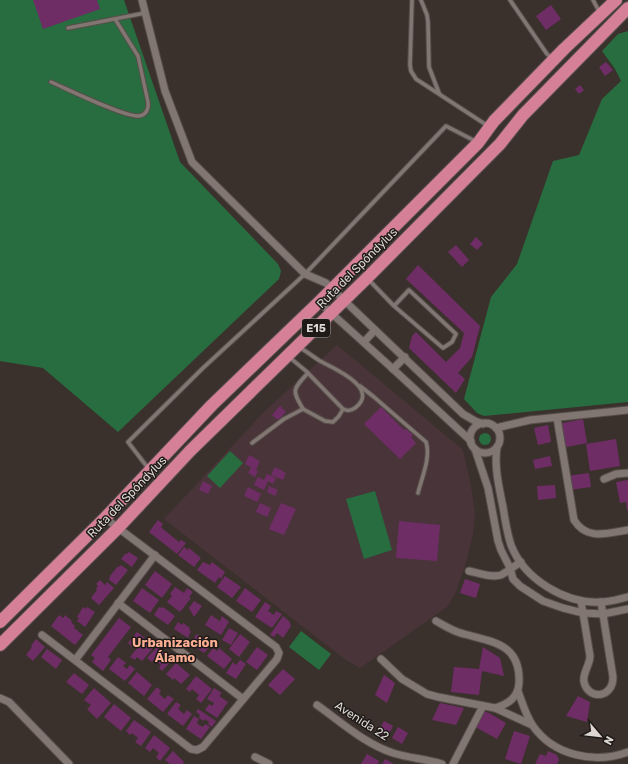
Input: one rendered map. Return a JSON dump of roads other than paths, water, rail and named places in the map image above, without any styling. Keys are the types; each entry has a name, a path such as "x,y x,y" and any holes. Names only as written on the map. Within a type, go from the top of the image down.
{"highway":[{"name":"Ruta del Spóndylus","path":"0,622 105,518 212,405 319,302 478,143 494,121 616,0"},
{"name":"Ruta del Spóndylus","path":"0,646 118,528 190,451 331,314 500,144 523,115 628,8"},
{"path":"607,30 628,21"}],"street":[{"path":"142,0 165,91 192,162 305,274 326,283 464,414 474,421 488,424 496,428 500,437 497,447 496,471 510,542 521,562 528,571 542,584 560,594 581,601 601,602 628,598"},
{"path":"319,302 471,441 488,488 493,519 501,550 510,568 513,579 534,596 543,601 583,613 603,614 628,610"},
{"path":"364,342 375,330"},
{"path":"393,369 405,357"},
{"path":"496,428 530,420 628,410"},
{"path":"557,418 574,520 578,526 594,534 628,530"},
{"path":"471,441 470,436 475,428 483,424"},
{"path":"475,449 479,452 489,453 497,447"},
{"path":"604,479 616,474 628,473"},
{"path":"493,519 505,516"},
{"path":"42,635 76,659 194,750 203,747 277,659 278,650 276,647 105,518"},
{"path":"76,659 155,555"},
{"path":"469,570 494,576 503,574 521,562"},
{"path":"581,601 590,656 590,663 584,676 584,681 585,687 593,694 605,693 610,690 613,684 601,602"},
{"path":"118,603 243,699"},
{"path":"436,621 462,634 486,639 506,648 513,656 518,666 518,691 532,725 553,745 577,756 592,758 605,758 628,752"},
{"path":"381,659 402,679 427,694 495,708 532,725"},
{"path":"495,708 505,705 513,699 518,691"},
{"path":"0,698 9,702 69,764"},
{"name":"Avenida 22","path":"317,705 356,733 379,747 406,756 442,764"},
{"path":"453,764 482,706"},
{"path":"255,757 269,764"}],"lane":[{"path":"412,0 411,71 416,78 490,127"},
{"path":"421,0 428,22 429,67 438,93"},
{"path":"510,0 547,54 554,60"},
{"path":"593,0 601,15"},
{"path":"68,28 146,12"},
{"path":"51,82 124,114 138,116 145,113 148,102 138,56 115,19"},
{"path":"150,470 128,442 203,368 305,274 446,126 478,143"},
{"path":"367,278 394,306 443,348 452,342 456,334 409,290 394,306"},
{"path":"298,346 317,359 349,376 426,442 428,455 418,493"},
{"path":"288,356 308,373 343,409 347,411 352,410 357,406 362,399 359,386"},
{"path":"308,373 298,384 295,390 295,395 303,409 325,421 333,422 340,416 343,409"},
{"path":"252,443 284,419 303,409"}],"district":[{"name":"Urbanización Álamo","path":"175,650"}]}
